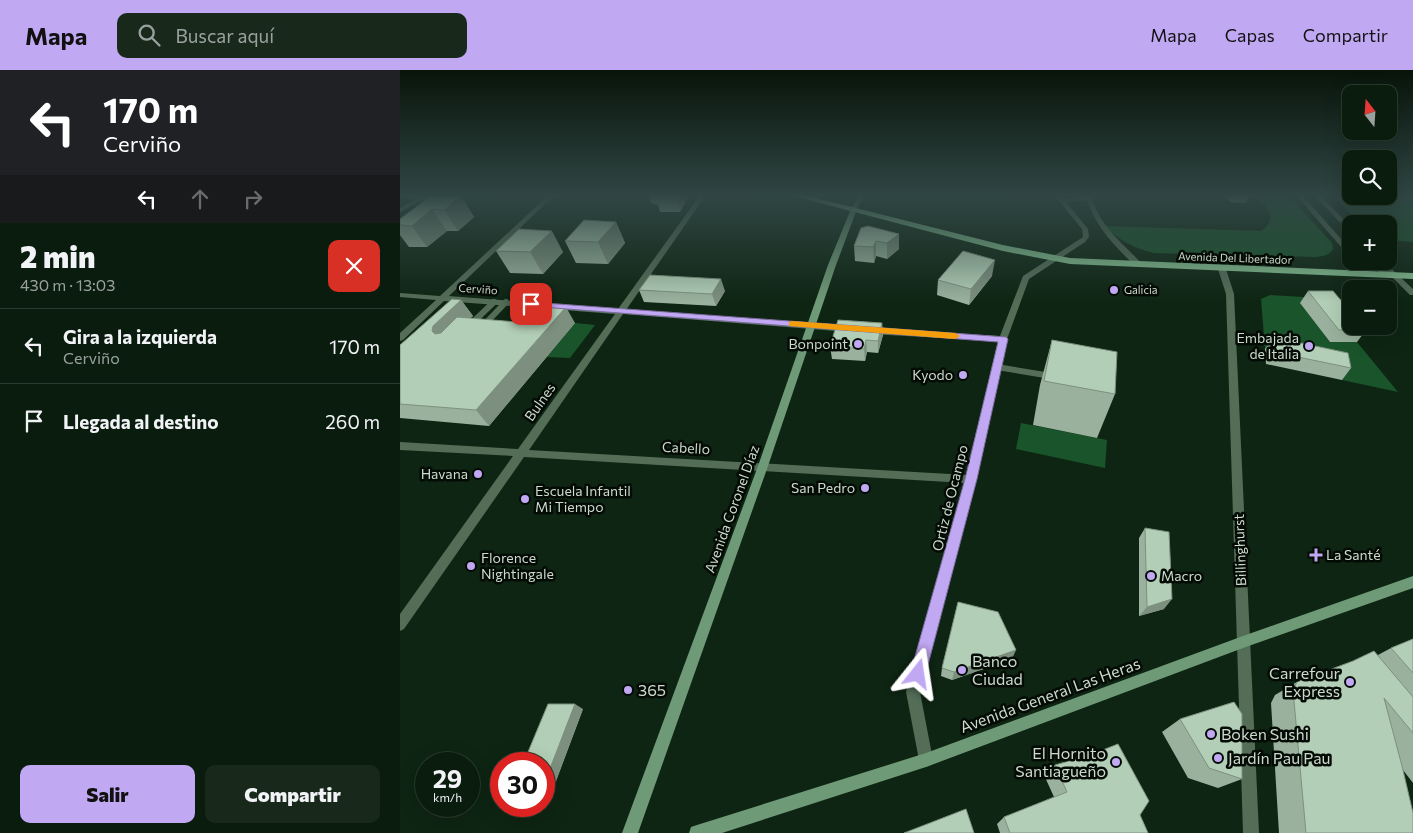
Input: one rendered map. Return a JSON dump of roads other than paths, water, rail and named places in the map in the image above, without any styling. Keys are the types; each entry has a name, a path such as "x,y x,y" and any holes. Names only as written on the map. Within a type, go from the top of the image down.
{"main road":[{"name":"Avenida Coronel Díaz","path":"630,833 763,466 846,231"},
{"name":"Avenida Del Libertador","path":"937,231 1054,259 1139,266 1413,276"},
{"name":"Avenida General Las Heras","path":"697,833 926,760 1243,642 1413,582"}],"street":[{"path":"400,338 514,231"},
{"name":"Bulnes","path":"400,625 678,231"},
{"name":"Ortiz de Ocampo","path":"926,760 913,692 971,479 1003,339 1026,278 1083,241 1086,237 1084,231"},
{"path":"1104,231 1139,266"},
{"path":"1330,231 1342,245"},
{"name":"Billinghurst","path":"1222,269 1230,294 1251,833"},
{"path":"1383,270 1392,275"},
{"path":"1387,270 1413,293"},
{"name":"Cerviño","path":"400,295 506,302 556,309 620,311 1003,339"},
{"name":"Cabello","path":"400,446 971,479"}],"lane":[{"path":"469,326 494,302"},
{"path":"492,331 481,328 506,302"},
{"path":"998,367 1061,378"}],"place":[{"name":"Galicia","path":"1114,290"},
{"name":"Bonpoint","path":"858,344"},
{"name":"Embajada de Italia","path":"1309,346"},
{"name":"Kyodo","path":"963,375"},
{"name":"Havana","path":"478,474"},
{"name":"San Pedro","path":"865,488"},
{"name":"Escuela Infantil Mi Tiempo","path":"525,499"},
{"name":"La Santé","path":"1316,555"},
{"name":"Florence Nightingale","path":"471,566"},
{"name":"Macro","path":"1151,576"},
{"name":"Banco Ciudad","path":"962,670"},
{"name":"Carrefour Express","path":"1350,682"},
{"name":"365","path":"628,690"},
{"name":"Boken Sushi","path":"1211,734"},
{"name":"Jardín Pau Pau","path":"1218,758"},
{"name":"El Hornito Santiagueño","path":"1116,762"}]}
